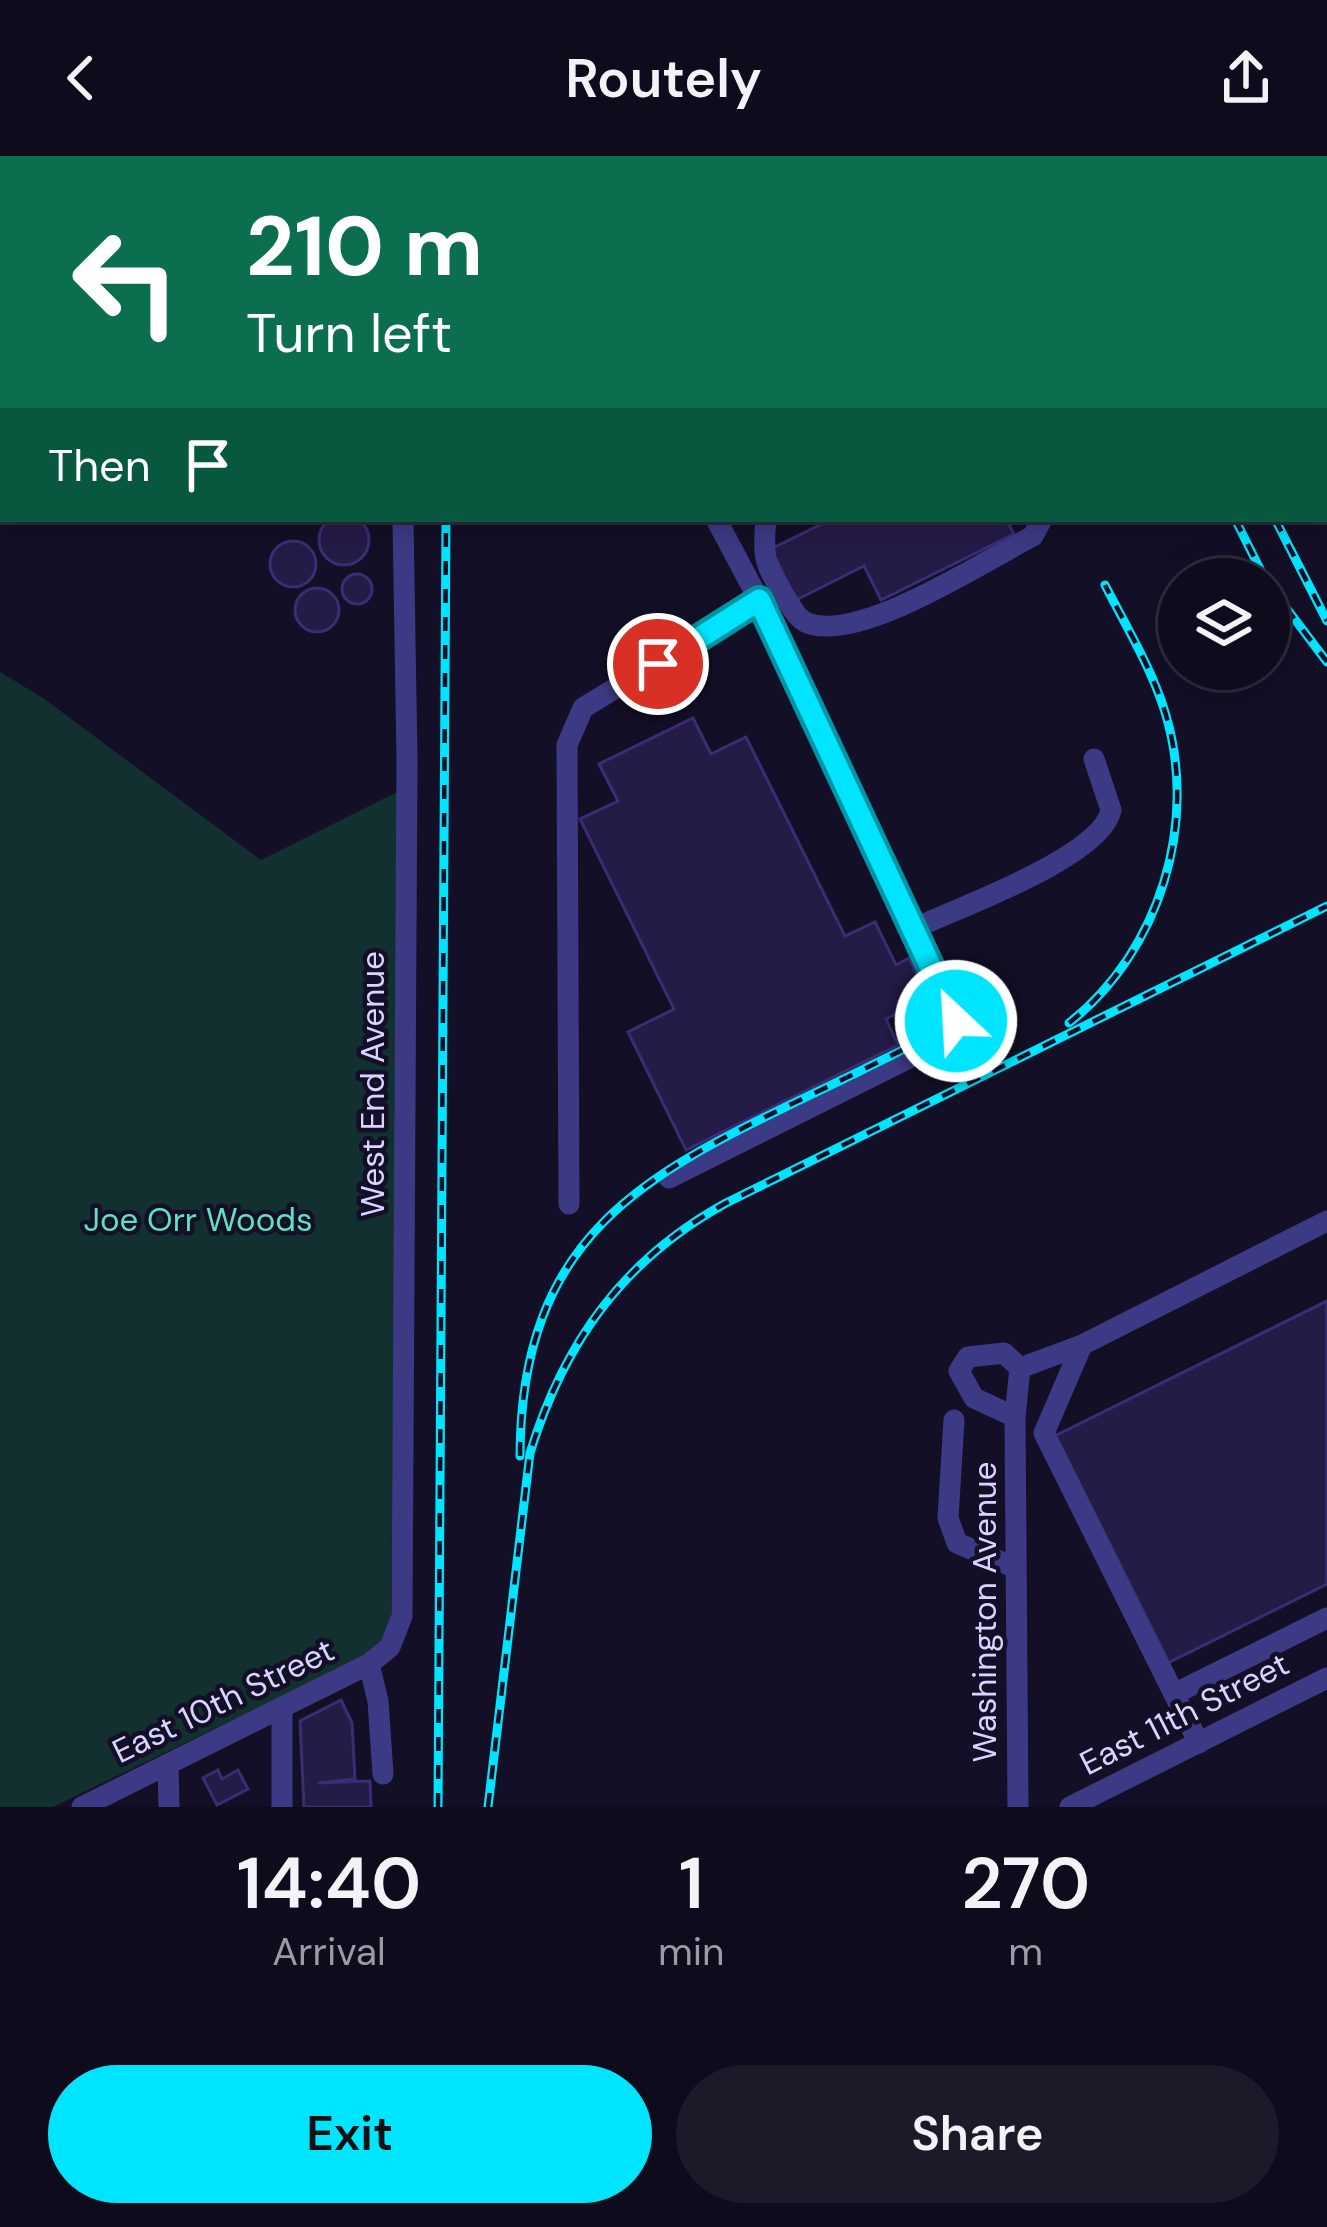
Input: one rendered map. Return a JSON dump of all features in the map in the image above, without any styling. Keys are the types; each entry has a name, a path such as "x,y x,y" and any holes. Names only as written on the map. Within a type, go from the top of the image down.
{"street":[{"name":"West End Avenue","path":"390,1647 402,1616 407,783 403,522"},
{"path":"669,1178 961,1032 759,600 718,522"},
{"path":"766,522 763,560 799,619 813,625 844,625 886,611 1033,536 1040,522"},
{"path":"569,1204 567,745 583,708 759,600"},
{"path":"913,928 1040,870 1101,832 1112,809 1094,759"},
{"path":"1020,1368 1082,1345 1327,1220"},
{"path":"1082,1345 1044,1432 1199,1742"},
{"name":"Washington Avenue","path":"1016,1417 974,1399 959,1371 968,1357 1004,1353 1020,1368 1016,1417 1018,1807"},
{"path":"954,1420 948,1518 957,1543 1016,1568"},
{"path":"1174,1694 1327,1618"},
{"name":"East 10th Street","path":"82,1807 369,1664 390,1647"},
{"path":"369,1664 378,1701 383,1774"},
{"name":"East 11th Street","path":"1070,1807 1327,1678"},
{"path":"282,1707 282,1807"},
{"path":"168,1764 169,1807"}],"green space":[{"name":"Joe Orr Woods","path":"0,672 43,698 261,860 399,791 391,1620 383,1640 359,1659 53,1807 0,1807"}],"building":[{"path":"326,522 362,522 367,549 353,563 335,563 321,549 319,540"},
{"path":"826,522 1008,522 1014,534 881,600 864,566 796,600 771,549"},
{"path":"293,541 309,548 316,564 309,580 293,587 277,580 270,564 277,548"},
{"path":"357,574 372,589 357,604 342,589"},
{"path":"317,588 333,594 339,610 333,626 317,632 301,626 295,610 301,594"},
{"path":"693,718 711,754 746,737 845,936 875,922 896,965 909,958 928,998 886,1019 898,1045 686,1150 628,1032 674,1009 580,819 618,801 599,764"},
{"path":"1327,1301 1327,1584 1168,1663 1055,1436"},
{"path":"341,1700 352,1723 355,1779 318,1783 370,1781 371,1807 304,1807 300,1721"},
{"path":"218,1770 222,1779 238,1770 248,1789 217,1805 203,1778"}],"railway":[{"path":"438,1807 446,522"},
{"path":"1236,522 1254,558"},
{"path":"1277,522 1327,621"},
{"path":"1069,1023 1101,994 1127,960 1164,882 1174,840 1174,754 1165,712 1105,585"},
{"path":"1290,613 1327,662"},
{"path":"488,1807 530,1453 580,1340 628,1277 690,1225 726,1203 1327,906"},
{"path":"520,1456 527,1373 547,1305 579,1250 621,1206 672,1168 929,1036 990,995"}],"route":[{"path":"658,664 759,600 956,1021"}]}
